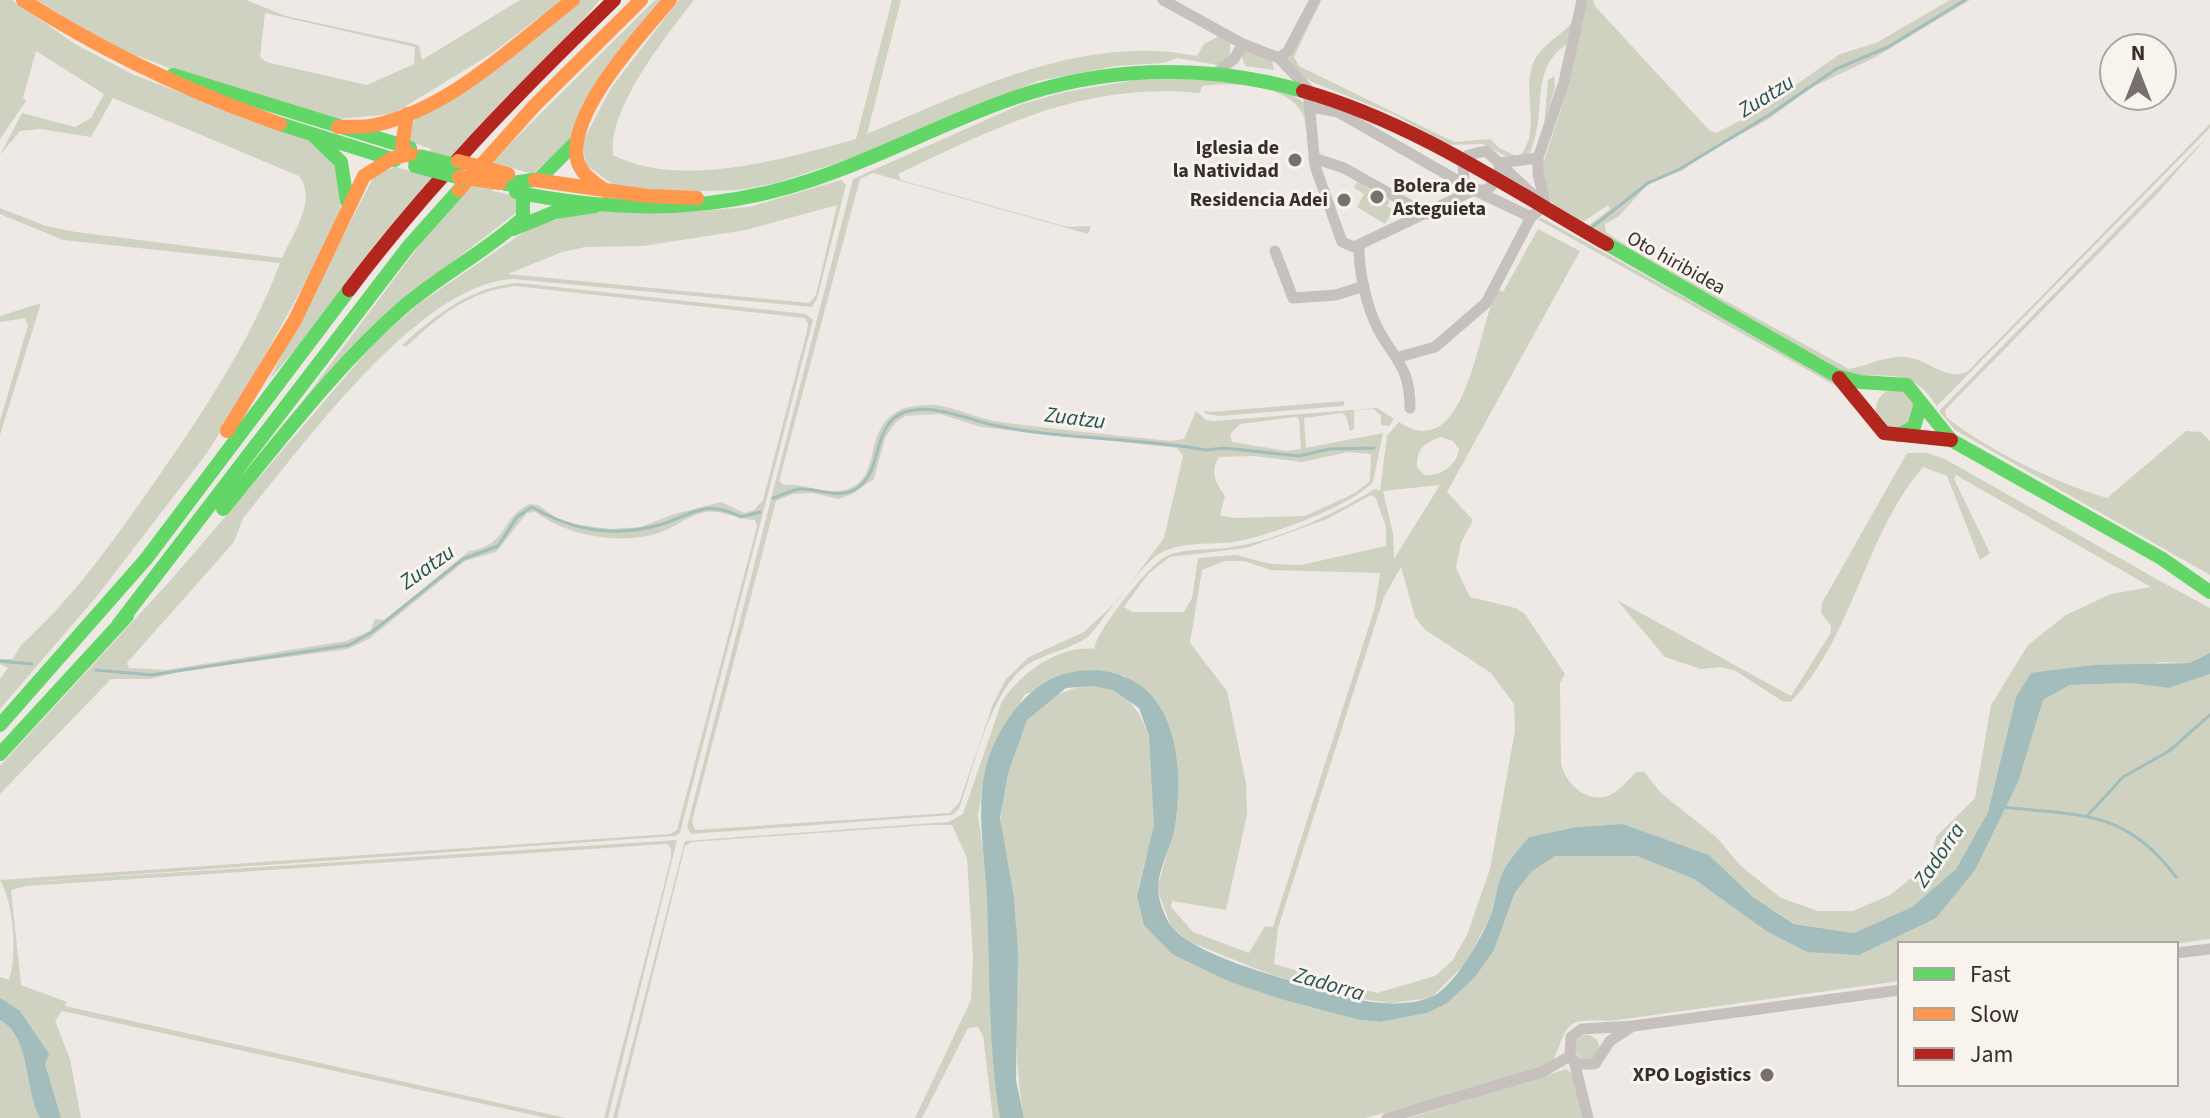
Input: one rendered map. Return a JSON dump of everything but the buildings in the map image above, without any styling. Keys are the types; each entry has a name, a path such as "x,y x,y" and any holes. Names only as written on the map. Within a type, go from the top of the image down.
{"main road":[{"path":"23,0 105,51 217,104 313,135 411,157 451,164 468,163 479,172 508,184 537,180 606,191 719,198 792,187"},
{"path":"338,127 374,125 407,114 491,62 573,0"},
{"path":"0,725 146,559 393,232 522,89 614,0"},
{"path":"118,625 408,247 535,105 641,0"},
{"path":"537,180 556,168 577,141 605,86 670,0"},
{"path":"105,51 338,127 451,171 457,177 469,176 508,184 595,206"},
{"name":"Oto hiribidea","path":"792,187 854,166 981,110 1049,87 1125,73 1216,73 1308,89 1397,125 1463,162 1539,211 1837,376 1907,385 1916,392 1921,403 1951,440 2161,558 2210,592"},
{"path":"407,114 400,134 411,157"},
{"path":"313,135 338,154 347,173 346,209"},
{"path":"577,141 577,158 583,171 606,191"},
{"path":"146,559 295,320 364,176 411,157"},
{"path":"0,754 180,560 365,343 432,284 523,218 508,184"},
{"path":"510,230 555,212 595,206 716,205 792,187"},
{"name":"Oto hiribidea","path":"1837,376 1878,429 1899,435 1951,440"},
{"path":"1868,413 1873,393 1884,384"},
{"path":"1899,435 1914,427 1921,403"}],"street":[{"path":"1163,0 1280,61 1308,89 1314,158 1342,242 1359,247 1474,190 1487,190 1497,183 1499,163"},
{"path":"1276,81 1280,61 1315,0"},
{"path":"1399,357 1435,347 1486,303 1539,211 1538,158 1564,82 1582,0"},
{"path":"1216,73 1234,59 1243,44"},
{"path":"1234,59 1246,76"},
{"name":"Oto hiribidea","path":"1311,107 1338,112 1474,190 1539,211"},
{"path":"1464,182 1463,162 1477,151 1494,155 1539,211"},
{"path":"1314,158 1344,168 1426,214"},
{"path":"1499,163 1538,158"},
{"path":"1359,247 1359,270 1364,286 1377,326 1399,357 1410,392 1410,408"},
{"path":"1275,251 1293,298 1336,295 1364,286"},
{"path":"2178,953 2210,949"},
{"path":"1588,1118 1585,1094 1569,1043 1576,1032 1898,990"},
{"path":"1585,1094 1595,1064 1610,1041 1633,1026"},
{"path":"1595,1031 1603,1039 1605,1050"},
{"path":"1572,1058 1584,1066 1595,1064"},
{"path":"1387,1118 1542,1072 1572,1058"}],"green space":[{"path":"0,0 12,0 75,44 134,75 319,144 342,174 340,209 324,248 242,397 207,453 97,596 0,709 0,679 8,668 0,664 0,659 13,659 21,645 77,586 140,503 225,375 255,320 280,263 63,240 0,214 0,208 46,226 76,232 282,258 301,217 306,195 299,176 113,98 91,137 40,129 20,131 0,155 22,113 75,127 91,118 104,94 36,51 23,98 26,101 0,139"},
{"path":"37,0 246,0 286,16 419,45 422,60 520,0 562,0 491,54 393,114 338,119 177,71 96,37","holes":["265,13 415,47 414,64 367,85 266,62 260,57"]},
{"path":"578,0 600,0 269,380 374,176 395,167 418,173 431,149 409,141 407,126"},
{"path":"655,0 665,0 567,144 532,174 506,166 492,191 516,196 517,212 451,263 271,444 421,243 507,147"},
{"path":"679,0 694,0 641,73 614,136 613,155 640,165 670,170 702,170 767,162 856,139 892,0 901,0 867,134 986,84 1069,59 1111,52 1154,51 1197,56 1204,44 1219,36 1230,41 1230,59 1218,65 1177,58 1163,63 1116,66 1038,81 861,155 776,183 738,190 667,192 615,186 586,165 582,143 611,88"},
{"path":"1318,0 1321,0 1294,57 1299,66 1455,142 1490,139 1499,148 1518,157 1525,148 1531,126 1529,89 1532,66 1545,46 1574,20 1569,43 1556,54 1543,79 1538,125 1528,157 1511,159 1483,144 1447,145 1397,116 1312,82 1287,67 1286,63"},
{"path":"1586,0 1593,0 1595,6 1709,130 1716,133 1757,112 1840,54 1876,43 1950,0 1970,0 1874,58 1812,87 1767,120 1698,158 1685,169 1647,185 1619,216 1605,224 1606,232 1630,248 1849,369 1888,358 1904,357 1919,360 1946,373 1967,372 2210,124 2210,128 1937,406 1926,392 1905,379 1840,372 1584,229 1610,209 1608,205 1583,222 1562,213 1545,195 1542,167 1562,106"},
{"path":"1246,48 1272,60 1274,70 1245,66 1241,55"},
{"path":"1554,76 1555,87 1544,127 1548,80"},
{"path":"1136,80 1250,84 1291,95 1304,103 1307,125 1303,129 1306,125 1301,111 1292,101 1279,94 1248,86 1202,86 1200,93 1158,91 1118,94 1043,111 1007,124 898,174 901,180 1067,227 1091,226 1088,234 873,173 860,179 779,481 784,485 829,491 857,485 869,466 880,430 888,419 904,408 926,405 942,406 1001,422 1171,441 1184,439 1196,411 1206,420 1215,421 1377,408 1394,419 1389,426 1381,425 1381,415 1373,409 1354,410 1354,429 1350,431 1346,416 1342,413 1304,418 1306,448 1383,433 1373,482 1347,501 1266,534 1234,542 1183,546 1164,551 1148,563 1128,586 1164,538 1183,456 1177,448 981,427 940,414 905,416 895,423 885,438 874,479 852,494 838,499 812,493 793,494 776,501 692,821 695,830 949,813 959,803 993,704 1006,679 1029,657 1084,632 1115,603 1089,636 1027,665 1014,677 993,711 959,809 952,815 691,834 687,827 853,179 1022,104 1065,92","holes":["1299,419 1301,449 1287,451 1232,442 1230,434 1240,424","1348,452 1371,454 1370,481 1355,493 1305,516 1234,518 1220,515 1225,496 1214,473 1219,457 1254,456 1302,462"]},
{"path":"2210,134 2158,193 1945,410 1946,417 2002,453 2044,474 2107,498 2186,431 2201,432 2210,441 2210,575 1955,430 1939,411"},
{"path":"841,180 846,185 817,299 812,307 513,279 477,288 439,308 401,338 364,374 243,518 234,542 127,663 129,668 166,670 346,641 370,631 375,619 385,620 469,551 491,543 513,516 530,504 538,505 564,523 610,529 641,527 671,515 721,502 745,513 754,510 763,500 806,335 808,324 805,318 515,286 469,299 443,315 406,347 402,345 428,323 470,296 502,285 520,283 806,314 813,320 680,833 675,836 13,883 677,840 608,1118 604,1118 671,858 671,848 667,844 26,886 11,890 21,985 67,1002 65,1006 566,1118 547,1118 62,1011 55,1021 70,1059 81,1118 61,1118 33,1038 25,1023 0,998 0,977 9,980 14,943 11,914 0,880 670,834 677,830 757,526 755,520 715,512 696,515 661,532 630,538 579,533 536,512 527,513 496,552 465,561 369,639 348,649 182,671 150,679 111,679 0,794 0,766 170,581 376,341 420,303 527,230 563,217 597,212 749,207","holes":["837,205 816,295 809,303 508,274 562,252 585,247 643,246 746,230"]},
{"path":"1357,182 1390,201 1387,206 1393,210 1385,224 1357,207 1364,194 1354,188"},
{"path":"1542,218 1832,379 1847,392 1855,409 1836,386 1537,219"},
{"path":"1538,229 1580,251 1447,492 1473,520 1461,543 1456,568 1470,597 1515,608 1525,614 1565,674 1560,683 1561,762 1572,785 1587,795 1603,797 1619,789 1636,772 1644,772 1661,793 1716,837 1741,866 1781,898 1818,911 1853,911 1890,895 1931,862 1936,837 1975,798 1991,705 2028,645 2066,615 2111,594 2151,587 1956,475 1954,479 1990,553 1980,560 1947,476 1923,467 1886,523 1830,647 1791,702 1782,701 1736,671 1721,667 1701,669 1665,657 1617,600 1791,696 1830,634 1831,626 1821,613 1822,603 1907,453 1927,453 1945,459 2210,608 2210,653 2189,663 2161,662 2016,697 1988,812 1956,869 1912,907 1854,933 1795,924 1753,897 1709,855 1623,824 1576,827 1529,837 1503,873 1490,917 1466,963 1431,998 1391,1003 1338,996 1262,971 1190,942 1171,926 1157,889 1174,829 1177,767 1124,675 1025,694 986,767 978,815 986,871 994,1065 1000,1118 993,1118 983,1036 978,1027 968,1028 922,1118 915,1118 971,1000 973,958 967,858 952,825 929,825 692,842 685,846 617,1118 613,1118 685,841 948,822 963,814 1002,701 1019,680 1042,663 1068,652 1095,649 1112,615 1158,562 1181,552 1232,547 1288,532 1324,517 1375,489 1380,491 1387,436 1399,422 1422,431 1441,425 1455,409 1467,385 1498,289 1503,292","holes":["1440,437 1453,441 1459,449 1447,469 1424,475 1417,467 1418,455 1425,445","1440,485 1394,559 1393,533 1383,491","1371,495 1376,498 1386,527 1386,546 1301,565 1271,564 1236,555 1198,558 1192,598 1184,612 1132,612 1124,607 1149,573 1170,557 1246,548 1327,519","1225,561 1244,561 1271,570 1380,573 1375,607 1273,927 1265,926 1249,953 1193,932 1171,907 1172,901 1226,910 1247,815 1246,783 1227,691 1190,643 1202,570","1401,567 1415,617 1424,629 1491,673 1514,704 1515,731 1490,869 1467,935 1452,961 1435,976 1377,993 1274,964 1278,928 1384,597"]},
{"path":"41,303 0,435 0,421 28,325 25,318 0,322 0,316"},
{"path":"1896,389 1910,395 1916,409 1910,423 1896,429 1882,423 1876,409 1882,395"},
{"path":"1345,401 1343,406 1219,416 1206,414 1204,410 1210,412"},
{"path":"2210,674 2210,939 2178,943 1898,942 1898,981 1610,1021 1576,1022 1566,1030 1553,1061 1531,1071 1366,1118 1024,1118 1018,1067 1015,912 1002,839 1002,804 1012,755 1026,722 1045,702 1070,690 1087,686 1109,689 1127,699 1139,715 1148,736 1154,759 1156,805 1137,896 1228,981 1360,1020 1380,1022 1427,1013 1494,950 1515,894 1530,872 1555,856 1637,856 1694,879 1766,931 1807,952 1936,918 2043,700 2070,685 2131,683 2168,688"},
{"path":"0,1020 17,1038 40,1118 0,1118"},
{"path":"1587,1035 1598,1042 1599,1047 1592,1058 1587,1059 1576,1052 1575,1047 1582,1036"},
{"path":"1566,1069 1579,1079 1582,1118 1409,1118"}],"water":[{"path":"2210,653 2210,674 2168,688 2131,683 2070,685 2043,700 2018,782 1975,870 1936,918 1859,955 1807,952 1766,931 1694,879 1637,856 1555,856 1531,872 1515,893 1494,950 1475,977 1447,1003 1427,1013 1380,1022 1360,1020 1281,999 1228,981 1172,954 1144,925 1137,896 1154,825 1149,736 1139,708 1113,690 1093,686 1066,688 1027,720 1008,773 1000,818 1014,898 1018,952 1016,1080 1024,1118 1000,1118 991,1036 982,787 989,756 1004,725 1026,697 1053,678 1091,670 1123,676 1142,687 1161,709 1174,741 1178,778 1174,831 1158,887 1162,909 1173,928 1200,948 1256,970 1353,998 1400,1003 1429,998 1456,975 1486,926 1505,869 1529,837 1576,827 1623,824 1709,855 1753,897 1794,924 1854,933 1912,907 1956,869 1988,812 2016,697 2031,673 2094,665 2189,663"},
{"path":"0,998 20,1011 49,1054 45,1064 61,1118 40,1118 17,1038 0,1020"}],"waterway":[{"name":"Zuatzu","path":"1591,228 1648,183 1680,169 1772,113 1836,69 1888,47 1965,0"},
{"name":"Zuatzu","path":"773,498 799,489 836,493 856,489 870,473 889,423 908,411 920,409 1019,430 1206,450 1224,448 1299,456 1329,449 1374,448"},
{"name":"Zuatzu","path":"96,670 151,675 349,645 372,632 463,559 498,546 517,517 532,507 577,526 609,531 642,529 699,510 717,509 741,517 760,512"},
{"name":"Zuatzu","path":"0,661 32,664"},
{"path":"2087,816 2123,777 2169,751 2210,715"},
{"path":"2003,807 2079,815 2119,827 2157,855 2176,877"}],"traffic: fast":[{"path":"516,192 580,203 645,206 677,206 742,198 832,173 1000,103 1074,81 1112,75 1151,72 1228,75 1303,91"},
{"path":"173,75 410,148"},
{"path":"280,124 395,160"},
{"path":"313,135 341,162 347,201"},
{"path":"506,184 539,179 577,141"},
{"path":"423,157 451,164 465,163"},
{"path":"415,166 465,179"},
{"path":"223,509 308,406 376,332 416,297 523,218 523,194 504,179"},
{"path":"118,625 408,247 459,190"},
{"path":"513,229 555,212 595,206"},
{"path":"1607,244 1837,376 1860,382 1907,385 1951,440 2161,558 2210,592"},
{"path":"0,725 146,559 349,290"},
{"path":"1899,435 1914,427 1921,403"},
{"path":"0,754 127,616"}],"traffic: slow":[{"path":"23,0 148,70 280,124"},
{"path":"338,127 375,125 429,105 480,73 573,0"},
{"path":"459,190 535,105 641,0"},
{"path":"606,191 588,178 577,159 577,140 584,119 609,75 670,0"},
{"path":"407,114 402,147 417,161"},
{"path":"227,431 295,320 364,176 391,159 405,155 423,157"},
{"path":"458,161 508,174"},
{"path":"459,177 500,183"},
{"path":"535,180 647,196 697,198"}],"traffic: jam":[{"path":"349,290 411,213 476,140 614,0"},
{"path":"1303,91 1344,104 1422,138 1607,244"},
{"path":"1839,378 1884,433 1951,440"}],"place":[{"name":"Iglesia de la Natividad","path":"1295,160"},
{"name":"Bolera de Asteguieta","path":"1377,197"},
{"name":"Residencia Adei","path":"1344,200"},
{"name":"XPO Logistics","path":"1767,1075"}],"water label":[{"name":"Zadorra","path":"1939,855"},
{"name":"Zadorra","path":"1329,984"}]}
